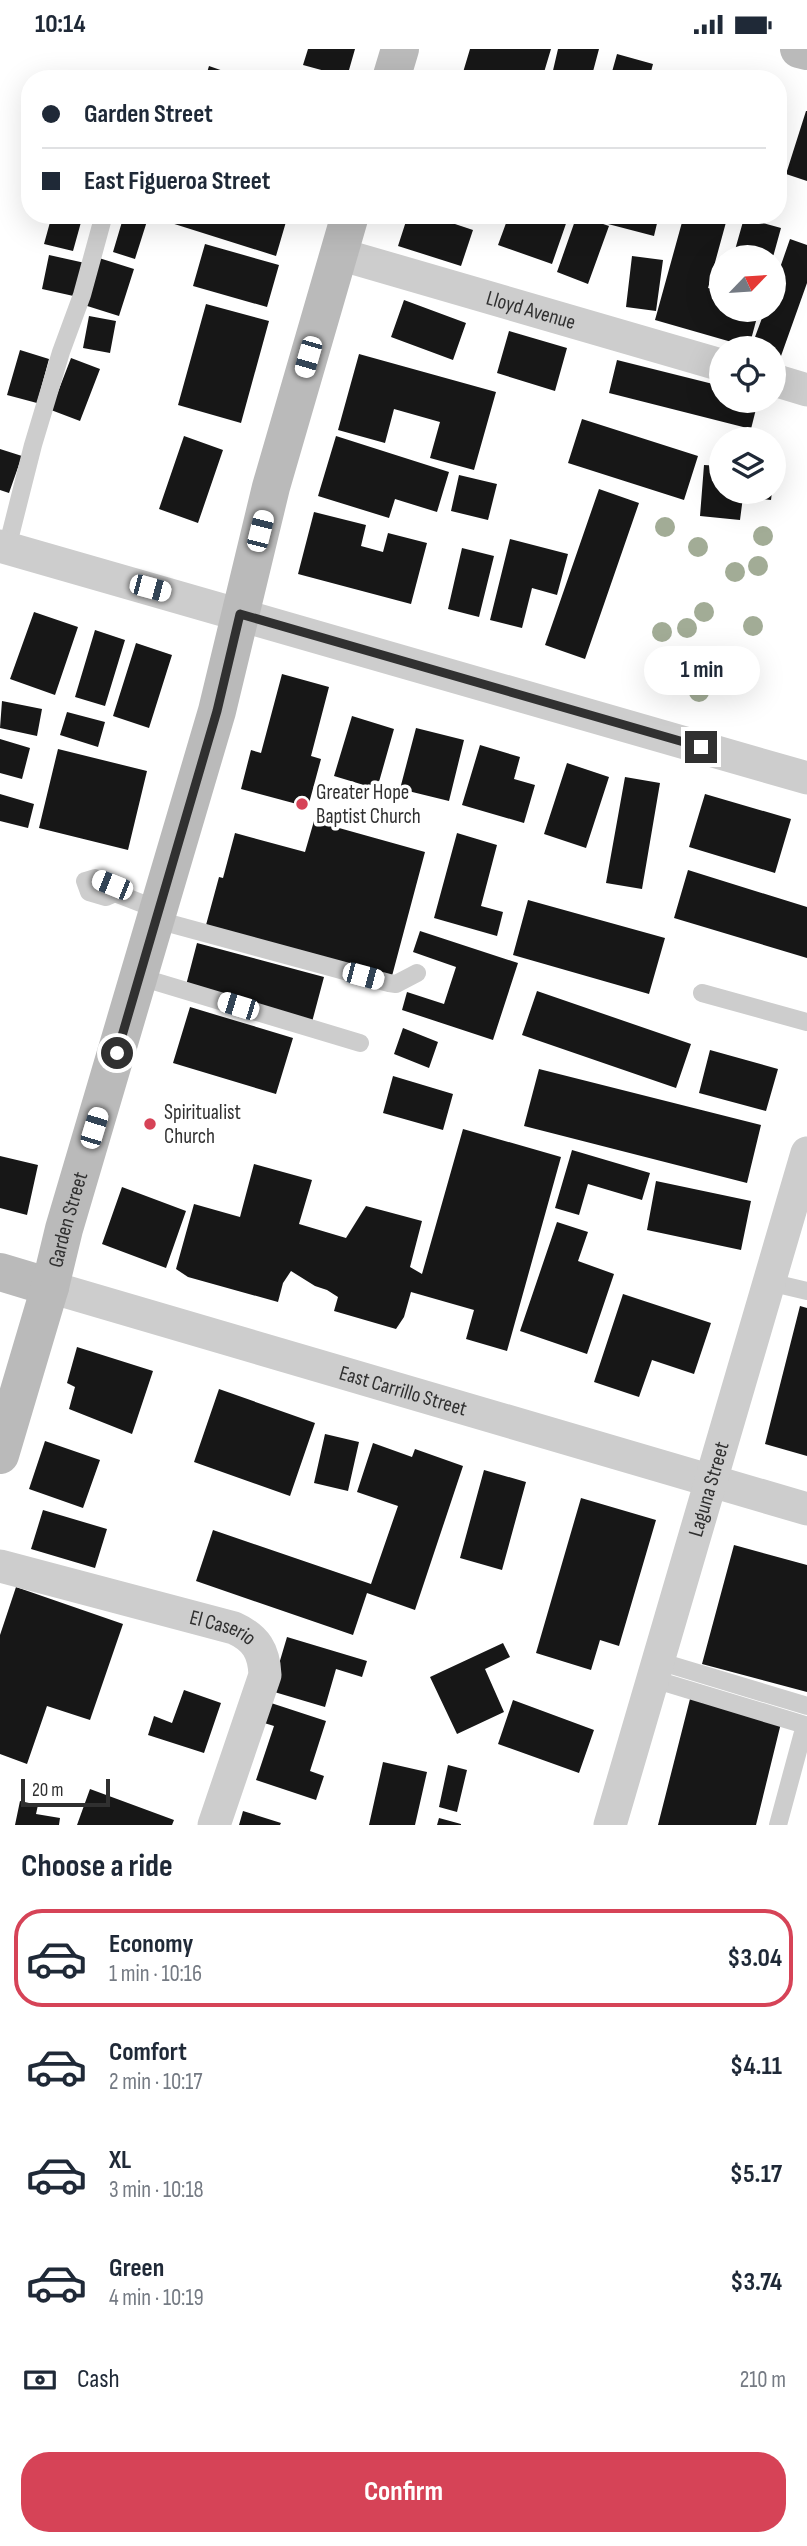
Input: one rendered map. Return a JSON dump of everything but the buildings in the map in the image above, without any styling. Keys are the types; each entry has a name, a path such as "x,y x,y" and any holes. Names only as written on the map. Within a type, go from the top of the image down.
{"main road":[{"path":"394,70 400,49"},
{"path":"799,49 807,51"},
{"name":"Garden Street","path":"0,1455 217,711 271,487 347,224"},
{"name":"East Carrillo Street","path":"0,1272 50,1287"}],"street":[{"name":"Lloyd Avenue","path":"339,254 709,362"},
{"path":"786,384 807,390"},
{"path":"4,547 807,778"},
{"name":"Laguna Street","path":"616,1823 656,1670 807,1153"},
{"name":"East Carrillo Street","path":"50,1287 807,1509"},
{"name":"El Caserio","path":"0,1566 234,1628 248,1634 259,1645 265,1659 265,1675 214,1825"}],"lane":[{"path":"4,547 102,224"},
{"path":"115,894 158,915 389,983 396,984 417,973"},
{"path":"140,977 360,1043"},
{"path":"702,993 807,1022"},
{"path":"769,1282 807,1291"},
{"path":"656,1670 807,1706"},
{"path":"656,1670 805,1725 778,1825"}],"place":[{"name":"Greater Hope Baptist Church","path":"302,804"},
{"name":"Spiritualist Church","path":"150,1124"}],"route":[{"path":"117,1053 217,711 240,614 701,747"}]}
